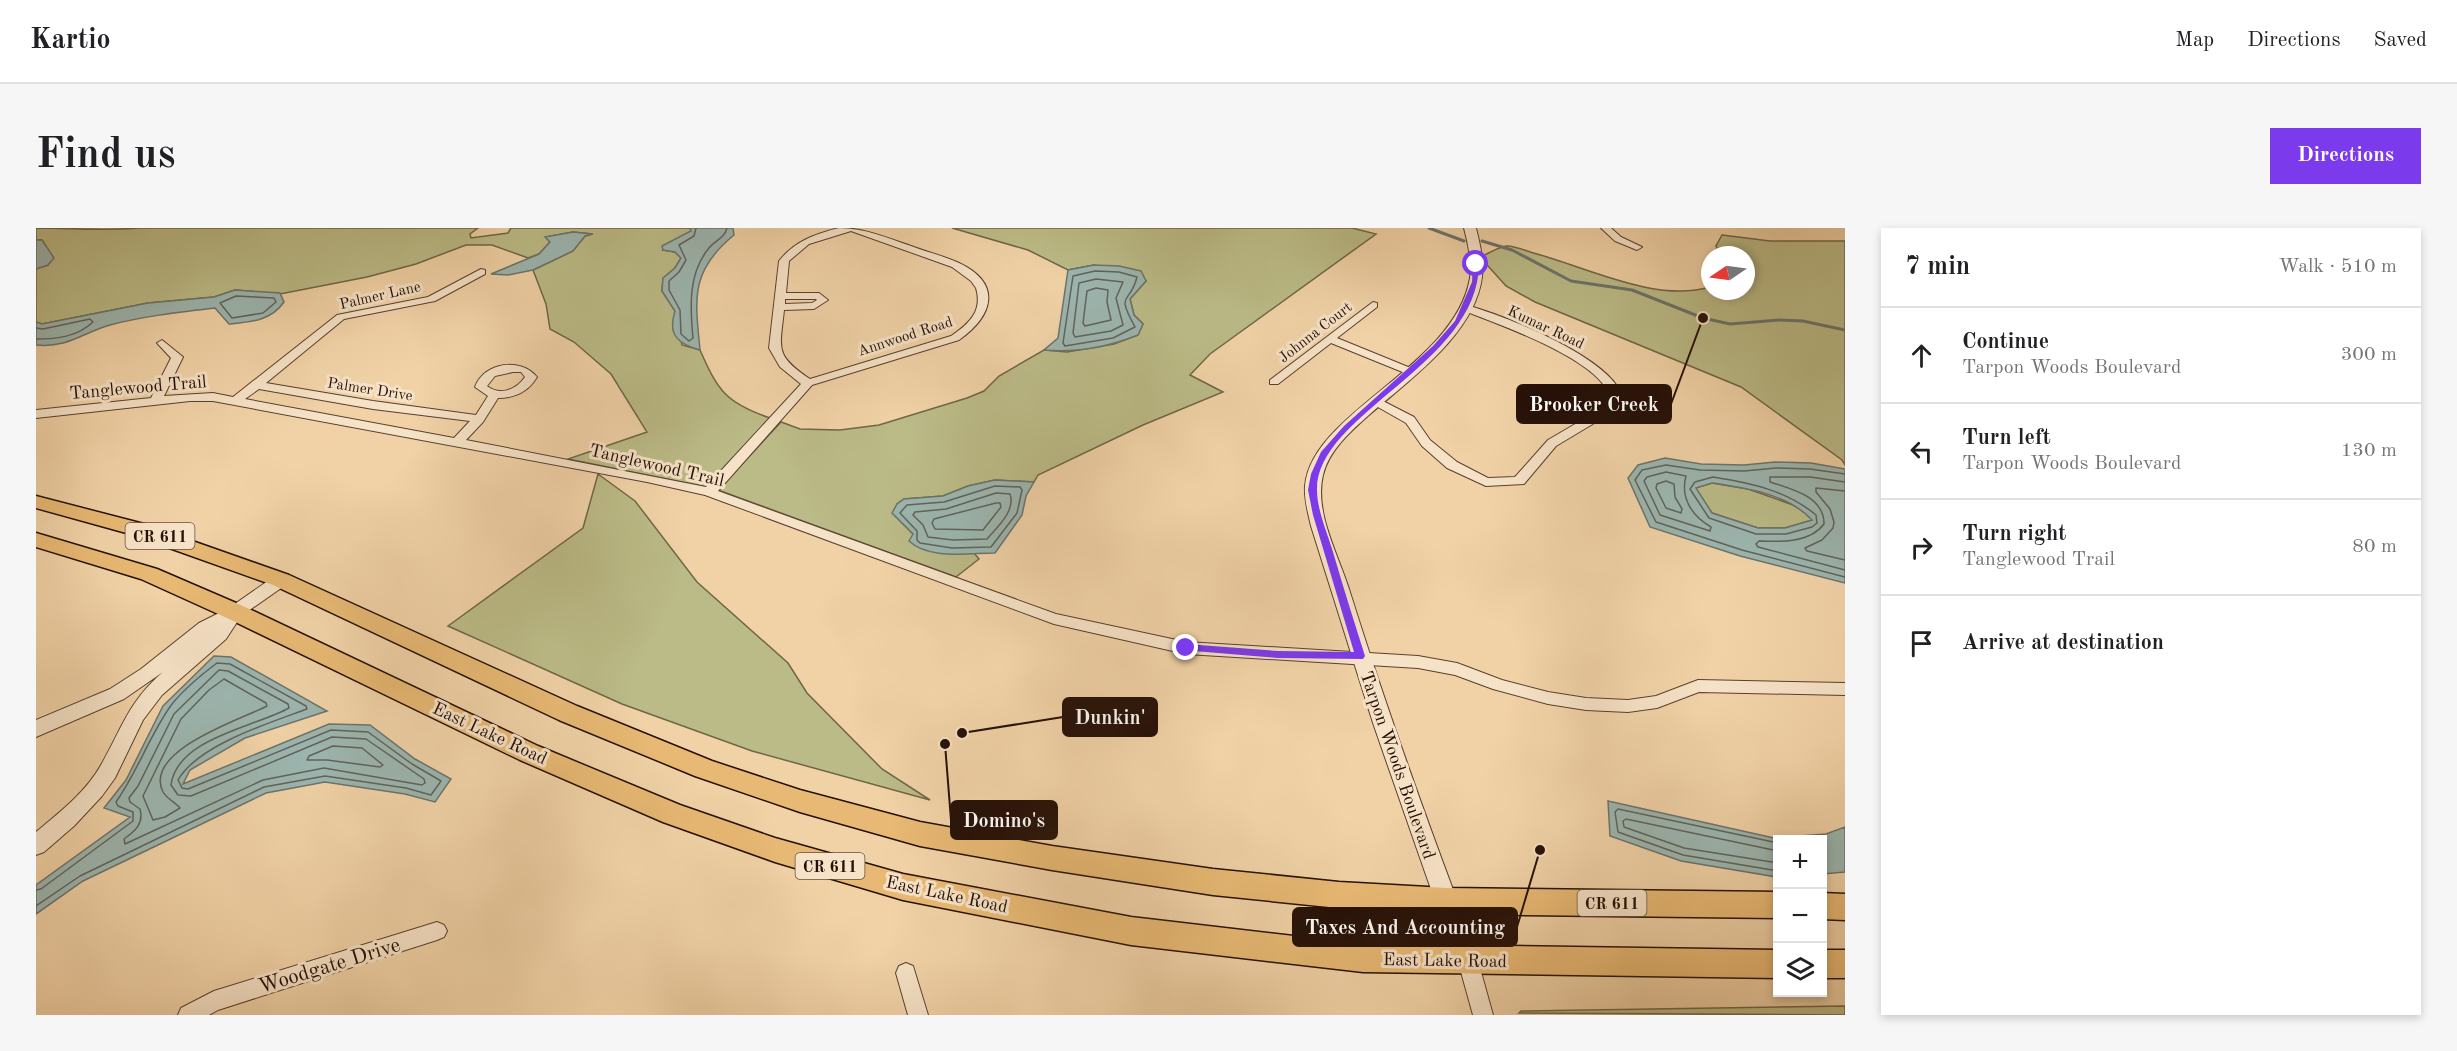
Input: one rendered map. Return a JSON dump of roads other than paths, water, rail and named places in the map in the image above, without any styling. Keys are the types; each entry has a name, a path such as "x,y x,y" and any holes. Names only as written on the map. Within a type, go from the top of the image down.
{"main road":[{"name":"CR 611","path":"36,502 137,529 281,580 568,713 694,765 800,801 898,828 1053,858 1213,882 1340,895 1446,901 1773,905"},
{"name":"East Lake Road","path":"36,540 148,574 235,612 530,753 672,814 775,850 903,887 1131,932 1364,958 1773,964"},
{"path":"1827,906 1845,907"},
{"path":"1827,964 1845,964"}],"street":[{"path":"709,492 808,383 784,366 777,356 775,338 784,261 792,249 818,237 852,228"},
{"name":"Annwood Road","path":"808,383 955,338 970,328 982,313 985,300 982,287 963,269 852,228"},
{"name":"Tarpon Woods Boulevard","path":"1468,961 1360,656 1317,515 1313,490 1315,474 1324,454 1346,428 1436,347 1466,308 1475,282 1476,264 1470,228"},
{"path":"1606,228 1618,239 1637,247"},
{"name":"Palmer Lane","path":"236,401 341,317 431,299 481,272"},
{"path":"778,308 814,306 824,300 819,296 780,296"},
{"name":"Johnna Court","path":"1274,382 1373,305"},
{"name":"Kumar Road","path":"1375,402 1410,420 1426,443 1452,465 1486,482 1519,481 1552,443 1617,404 1617,393 1610,382 1583,361 1550,343 1466,308"},
{"path":"1330,339 1409,371"},
{"path":"156,400 177,357 162,343"},
{"name":"Palmer Drive","path":"257,385 373,405 479,419"},
{"path":"456,444 479,419 495,394"},
{"name":"Tanglewood Trail","path":"36,414 190,396 236,401 456,444 599,468 709,492 1054,619 1186,648 1278,655 1360,656 1418,662 1457,669 1499,685 1548,698 1586,704 1628,706 1657,702 1698,686 1845,690"},
{"path":"36,729 117,694 148,674 205,628 235,612 281,580"},
{"path":"36,845 66,820 95,790 108,772 135,716 155,690 220,634 235,612"},
{"name":"Woodgate Drive","path":"188,1015 214,1001 437,931"},
{"path":"1468,961 1483,1015"},
{"path":"906,973 918,1015"}],"water":[{"path":"690,228 733,228 734,235 709,261 699,286 697,315 700,350 686,345 677,338 673,327 675,311 662,291 663,278 675,268 681,258 675,252 663,250 662,246 691,231"},
{"path":"573,232 593,234 585,236 573,251 533,270 508,275 491,274 539,254 550,242 545,237"},
{"path":"36,240 42,240 54,258 48,265 36,269"},
{"path":"1094,265 1119,266 1141,271 1146,281 1130,299 1134,315 1143,324 1138,335 1092,348 1068,351 1044,350 1058,338 1068,270"},
{"path":"235,290 280,293 284,302 273,313 252,321 229,324 215,308 136,319 100,328 66,342 36,345 36,322 42,324 148,303 214,297"},
{"path":"1665,458 1701,464 1811,463 1845,469 1845,583 1740,556 1650,527 1628,478 1638,465","holes":["1712,483 1752,490 1779,498 1802,511 1812,520 1785,528 1758,528 1712,513 1696,488"]},
{"path":"995,480 1034,482 1026,496 1022,515 995,553 950,554 927,551 909,541 913,534 892,513 897,504 904,499 943,496 968,486"},
{"path":"214,656 231,657 327,711 245,738 190,770 183,784 329,724 370,725 415,759 451,779 435,802 405,794 325,782 266,793 83,881 36,914 36,885 130,817 104,808 126,780 163,706"},
{"path":"1608,801 1773,838 1773,876 1681,861 1610,836"},
{"path":"1845,827 1845,872 1827,874 1827,835 1813,835 1826,834"}],"waterway":[{"path":"1429,228 1464,241"},
{"path":"1482,241 1512,250 1571,281 1632,290 1703,318 1730,324 1779,320 1803,321 1845,330"}],"place":[{"name":"Brooker Creek","path":"1703,318"},
{"name":"Dunkin'","path":"962,733"},
{"name":"Domino's","path":"945,744"},
{"name":"Taxes And Accounting","path":"1540,850"}]}
